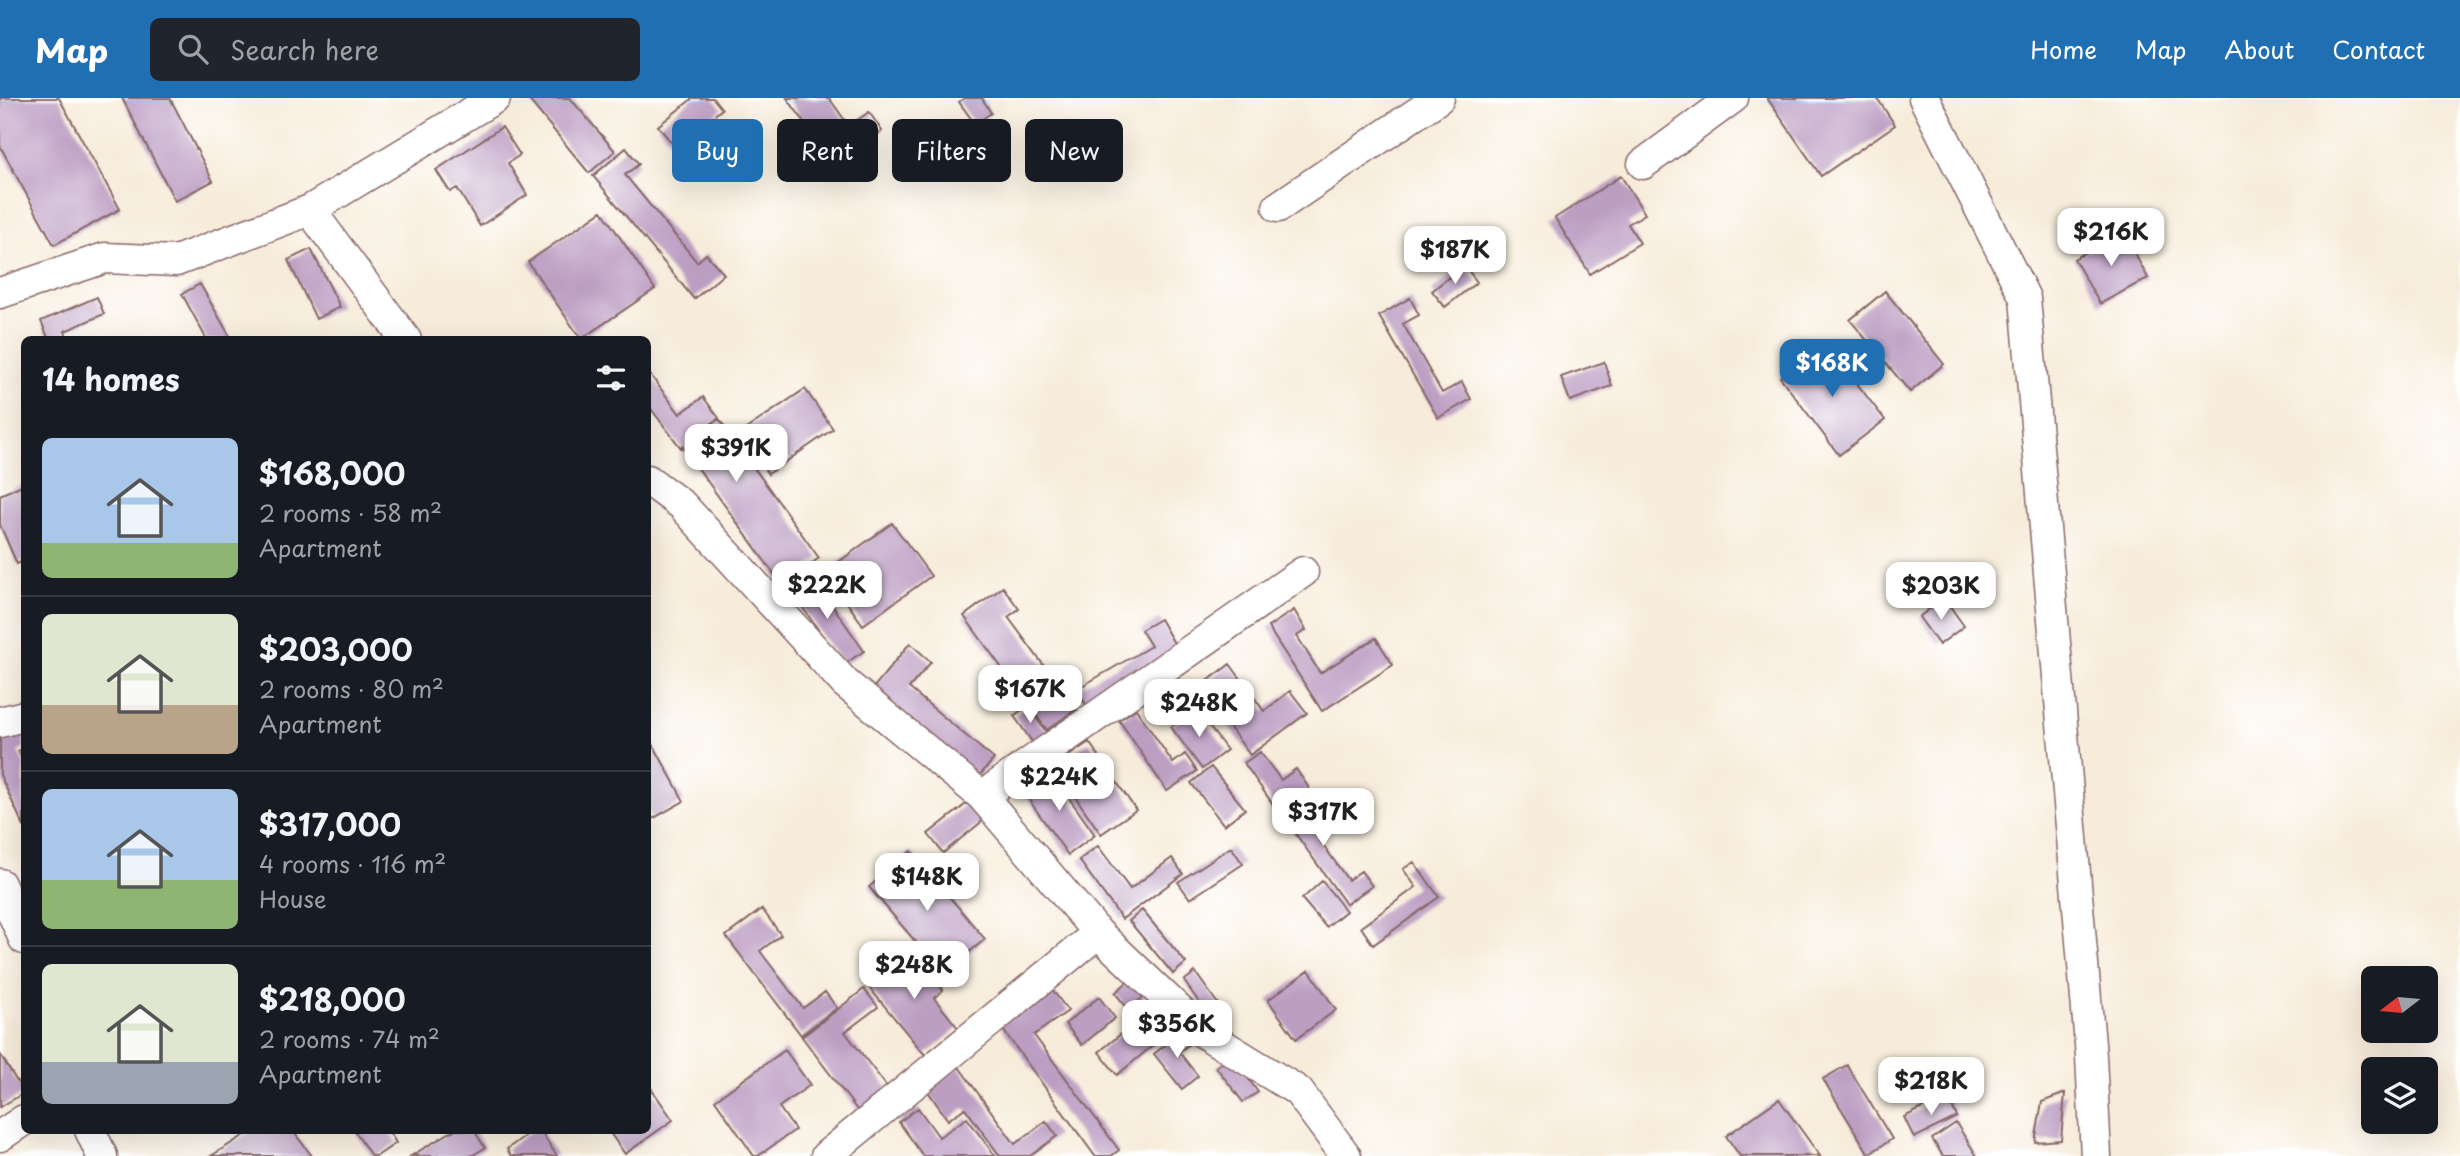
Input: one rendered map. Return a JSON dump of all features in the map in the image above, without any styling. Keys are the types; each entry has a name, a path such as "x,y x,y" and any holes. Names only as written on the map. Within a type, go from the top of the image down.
{"street":[{"path":"0,293 105,258 176,261 310,210 495,98"},
{"path":"1278,207 1439,98"},
{"path":"1643,164 1733,98"},
{"path":"1924,98 2025,298 2091,1056 2096,1156"},
{"path":"310,210 403,336"},
{"path":"651,482 682,505 845,683 982,796 1098,933 1202,1032 1298,1091 1346,1156"},
{"path":"982,796 1303,572"},
{"path":"0,722 21,717"},
{"path":"0,884 21,932"},
{"path":"826,1156 1098,933"},
{"path":"0,1136 21,1122"},
{"path":"92,1134 102,1156"}],"building":[{"path":"0,98 59,98 120,209 54,245 0,146"},
{"path":"122,98 170,98 213,181 175,201"},
{"path":"570,98 615,151 589,173 529,100"},
{"path":"693,98 713,98 722,109 710,119 672,119 672,143 658,126"},
{"path":"787,98 829,98 844,119 802,119"},
{"path":"965,98 982,98 991,113 982,119 971,119 959,102"},
{"path":"1767,98 1877,98 1895,125 1821,176"},
{"path":"869,112 874,119 859,119"},
{"path":"502,127 520,155 508,163 527,195 480,226 457,188 450,192 436,170"},
{"path":"626,148 639,164 625,175 697,262 706,254 724,274 694,299 593,176"},
{"path":"1621,176 1645,214 1628,224 1640,243 1590,274 1555,218"},
{"path":"602,211 655,289 585,336 579,336 528,262"},
{"path":"2123,232 2148,278 2100,304 2074,259"},
{"path":"311,249 340,307 316,319 288,260"},
{"path":"1464,265 1477,282 1445,307 1432,291"},
{"path":"200,284 230,336 205,336 182,294"},
{"path":"1885,291 1944,364 1910,392 1850,320"},
{"path":"97,297 104,314 65,331 67,336 47,336 41,321"},
{"path":"1410,298 1419,315 1403,324 1442,393 1462,382 1471,399 1438,418 1379,316"},
{"path":"1825,342 1885,420 1839,455 1780,377"},
{"path":"1604,362 1612,386 1570,401 1561,377"},
{"path":"651,376 680,414 703,397 719,418 702,431 719,419 819,558 782,585 682,446 681,448 651,409"},
{"path":"805,389 833,429 768,474 740,433"},
{"path":"21,485 21,562 17,564 0,525 0,495"},
{"path":"892,523 931,576 863,625 825,572"},
{"path":"812,576 864,651 843,665 791,591"},
{"path":"1003,587 1019,609 1008,617 1076,709 1047,730 964,616"},
{"path":"1944,598 1964,626 1939,645 1919,617"},
{"path":"1294,610 1306,630 1297,636 1320,673 1376,638 1393,665 1322,711 1268,627"},
{"path":"1160,619 1179,652 1086,705 1077,689 1151,646 1141,630"},
{"path":"910,643 931,662 909,688 994,759 979,776 873,688"},
{"path":"1230,664 1264,711 1290,691 1307,713 1250,755 1200,687"},
{"path":"1027,706 1047,733 1033,743 1014,716"},
{"path":"1195,708 1227,750 1202,769 1171,727"},
{"path":"1136,709 1173,763 1185,754 1197,771 1167,791 1119,720"},
{"path":"21,725 21,750 18,751 21,758 21,820 0,775 0,732"},
{"path":"651,740 684,801 652,819 651,817"},
{"path":"1089,742 1136,810 1101,834 1054,766"},
{"path":"1260,752 1281,780 1296,769 1309,788 1277,810 1244,763"},
{"path":"1211,767 1245,809 1224,825 1191,783"},
{"path":"1050,771 1095,835 1068,855 1022,790"},
{"path":"1309,795 1330,825 1316,835 1348,880 1361,871 1372,886 1346,904 1282,815"},
{"path":"970,801 985,819 943,853 928,834"},
{"path":"1098,846 1130,889 1172,858 1183,874 1122,919 1079,860"},
{"path":"1231,847 1243,864 1190,899 1178,882"},
{"path":"911,851 985,939 943,974 869,887"},
{"path":"1414,862 1439,897 1373,945 1361,927 1416,887 1403,869"},
{"path":"1322,881 1346,911 1326,927 1302,899"},
{"path":"762,909 781,935 760,951 803,1008 825,992 837,1008 801,1035 726,936"},
{"path":"1142,910 1186,963 1173,974 1129,921"},
{"path":"910,949 943,990 934,998 958,1028 925,1055 867,985"},
{"path":"1309,970 1336,1010 1296,1039 1268,1000"},
{"path":"1195,972 1218,1004 1206,1012 1184,981"},
{"path":"1135,975 1150,991 1129,1010 1115,993"},
{"path":"1049,985 1068,1011 1034,1035 1119,1150 1111,1156 1095,1156 998,1023"},
{"path":"864,989 878,1007 845,1032 891,1092 861,1115 802,1037"},
{"path":"1099,997 1115,1018 1082,1045 1065,1024"},
{"path":"1150,1010 1168,1033 1117,1075 1099,1052"},
{"path":"1183,1031 1192,1042 1179,1052 1198,1076 1182,1089 1154,1054"},
{"path":"785,1050 810,1085 779,1107 795,1130 758,1156 754,1156 715,1100"},
{"path":"0,1054 21,1088 21,1095 0,1107"},
{"path":"1231,1056 1258,1092 1243,1102 1216,1067"},
{"path":"1847,1065 1892,1139 1869,1154 1823,1079"},
{"path":"959,1067 1015,1144 1046,1121 1057,1136 1030,1156 1000,1156 965,1108 948,1120 927,1090"},
{"path":"651,1088 673,1120 625,1154 611,1134 651,1134"},
{"path":"2065,1093 2061,1140 2035,1142 2042,1102"},
{"path":"1948,1096 1957,1117 1914,1138 1904,1117"},
{"path":"1779,1099 1820,1156 1740,1156 1726,1136"},
{"path":"918,1108 939,1137 967,1118 995,1156 923,1156 899,1122"},
{"path":"1956,1123 1977,1156 1943,1156 1932,1139"},
{"path":"247,1134 295,1134 312,1156 211,1156"},
{"path":"357,1134 390,1134 396,1143 377,1156 371,1156"},
{"path":"447,1134 476,1134 485,1148 471,1156 411,1156"},
{"path":"528,1134 543,1134 557,1156 511,1156 507,1149"}]}
